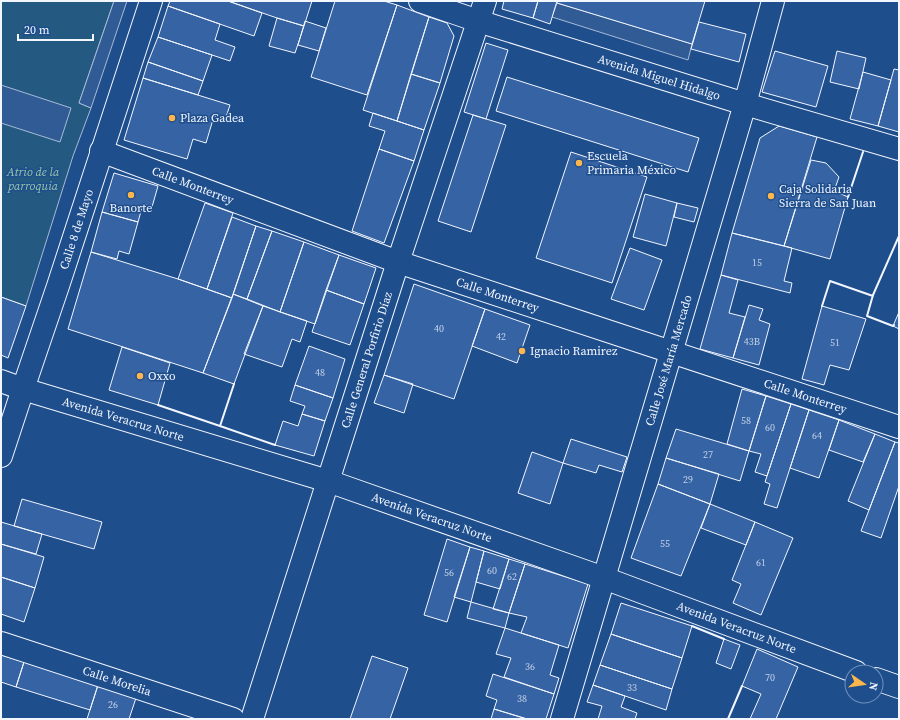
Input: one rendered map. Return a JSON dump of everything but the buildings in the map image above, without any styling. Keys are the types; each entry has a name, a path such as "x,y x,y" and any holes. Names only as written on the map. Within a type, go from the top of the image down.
{"main road":[{"name":"Calle 8 de Mayo","path":"1,456 58,286 150,1"},
{"name":"Avenida Miguel Hidalgo","path":"420,1 478,21 745,104 899,149"},
{"name":"Calle General Porfirio Díaz","path":"252,719 398,262 485,1"},
{"name":"Calle José María Mercado","path":"562,719 745,104 773,1"},
{"name":"Calle Monterrey","path":"101,151 398,262 899,427"},
{"name":"Avenida Veracruz Norte","path":"1,380 23,389 328,481 604,578 844,668"},
{"name":"Calle Morelia","path":"1,643 233,719"},
{"path":"884,682 899,688"}],"green space":[{"name":"Atrio de la parroquia","path":"1,1 114,1 79,103 91,108 73,156 26,306 1,297"}],"shaded area":[{"path":"114,1 127,1 91,108 79,103"},
{"path":"557,3 692,44 688,60 552,17"},
{"path":"1,85 71,108 60,142 1,123"}],"wall":[{"path":"848,197 863,152"},
{"path":"894,325 893,326 867,316 873,295 899,236"},
{"path":"822,306 830,281 873,296"},
{"path":"234,384 220,426 275,445"},
{"path":"158,405 220,426"},
{"path":"692,626 724,639"},
{"path":"728,719 742,686"}],"place":[{"name":"Plaza Gadea","path":"172,118"},
{"name":"Escuela Primaria México","path":"579,163"},
{"name":"Banorte","path":"131,195"},
{"name":"Caja Solidaria Sierra de San Juan","path":"771,196"},
{"name":"Ignacio Ramirez","path":"522,351"},
{"name":"Oxxo","path":"140,376"}]}
